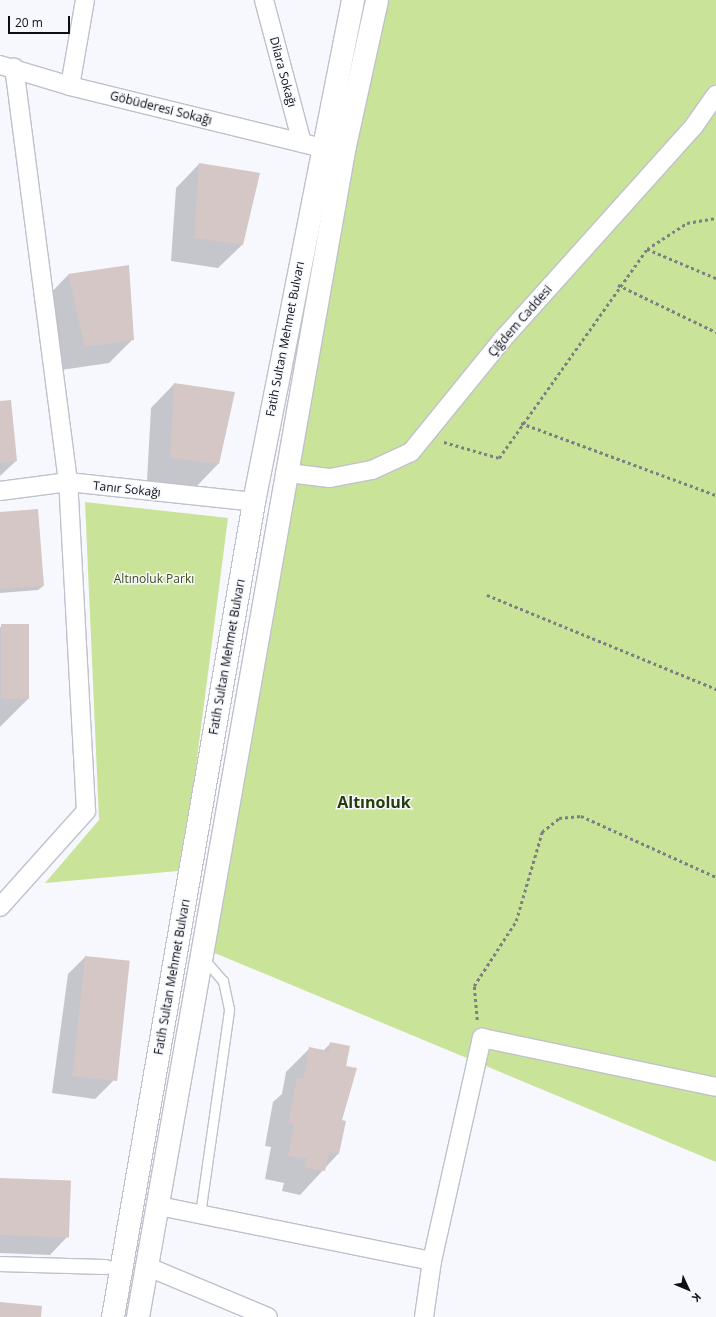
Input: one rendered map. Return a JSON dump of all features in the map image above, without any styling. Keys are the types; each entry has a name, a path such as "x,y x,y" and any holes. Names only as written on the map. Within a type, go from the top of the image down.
{"main road":[{"name":"Fatih Sultan Mehmet Bulvarı","path":"113,1317 254,502 312,145 353,0"},
{"name":"Fatih Sultan Mehmet Bulvarı","path":"138,1317 146,1266 160,1206 345,146 377,0"}],"street":[{"path":"70,86 85,0"},
{"name":"Dilara Sokağı","path":"264,0 312,145"},
{"path":"0,907 86,811 68,482 7,67"},
{"name":"Göbüderesi Sokağı","path":"7,67 70,86 312,145"},
{"name":"Çiğdem Caddesi","path":"288,474 330,478 372,470 411,452 502,340 694,126 716,95"},
{"name":"Tanır Sokağı","path":"0,491 68,482 254,502"},
{"path":"424,1317 432,1261 482,1038 716,1087"},
{"path":"160,1206 432,1261"},
{"path":"0,1264 106,1267"},
{"path":"146,1266 268,1317"}],"lane":[{"path":"200,1214 229,1009 223,981 203,958"}],"path":[{"path":"424,436 499,458 521,423 618,285 647,249 687,223 716,218"},
{"path":"647,249 716,278"},
{"path":"618,285 716,332"},
{"path":"521,423 716,496"},
{"path":"487,596 716,689"},
{"path":"482,1038 475,1013 474,986 516,921 538,842 550,824 559,818 581,816 716,877"}],"green space":[{"path":"384,0 716,0 716,1162 198,946"},
{"name":"Altınoluk Parkı","path":"85,502 228,518 195,774 178,871 45,883 99,820"}],"building":[{"path":"199,163 260,173 243,245 194,238"},
{"path":"129,265 134,340 85,347 68,274"},
{"path":"174,383 235,392 219,464 170,458"},
{"path":"11,400 17,461 0,463 0,401"},
{"path":"38,509 44,586 0,589 0,512"},
{"path":"1,624 29,624 29,699 1,699"},
{"path":"85,956 130,961 117,1081 72,1076"},
{"path":"330,1042 350,1046 346,1066 357,1068 342,1120 346,1121 339,1154 329,1152 325,1171 305,1168 307,1159 288,1156 294,1124 288,1123 297,1078 303,1079 309,1047 329,1051"},
{"path":"0,1178 71,1180 69,1237 0,1235"},
{"path":"0,1302 42,1306 41,1317 0,1317"}],"district":[{"name":"Altınoluk","path":"374,802"}]}
